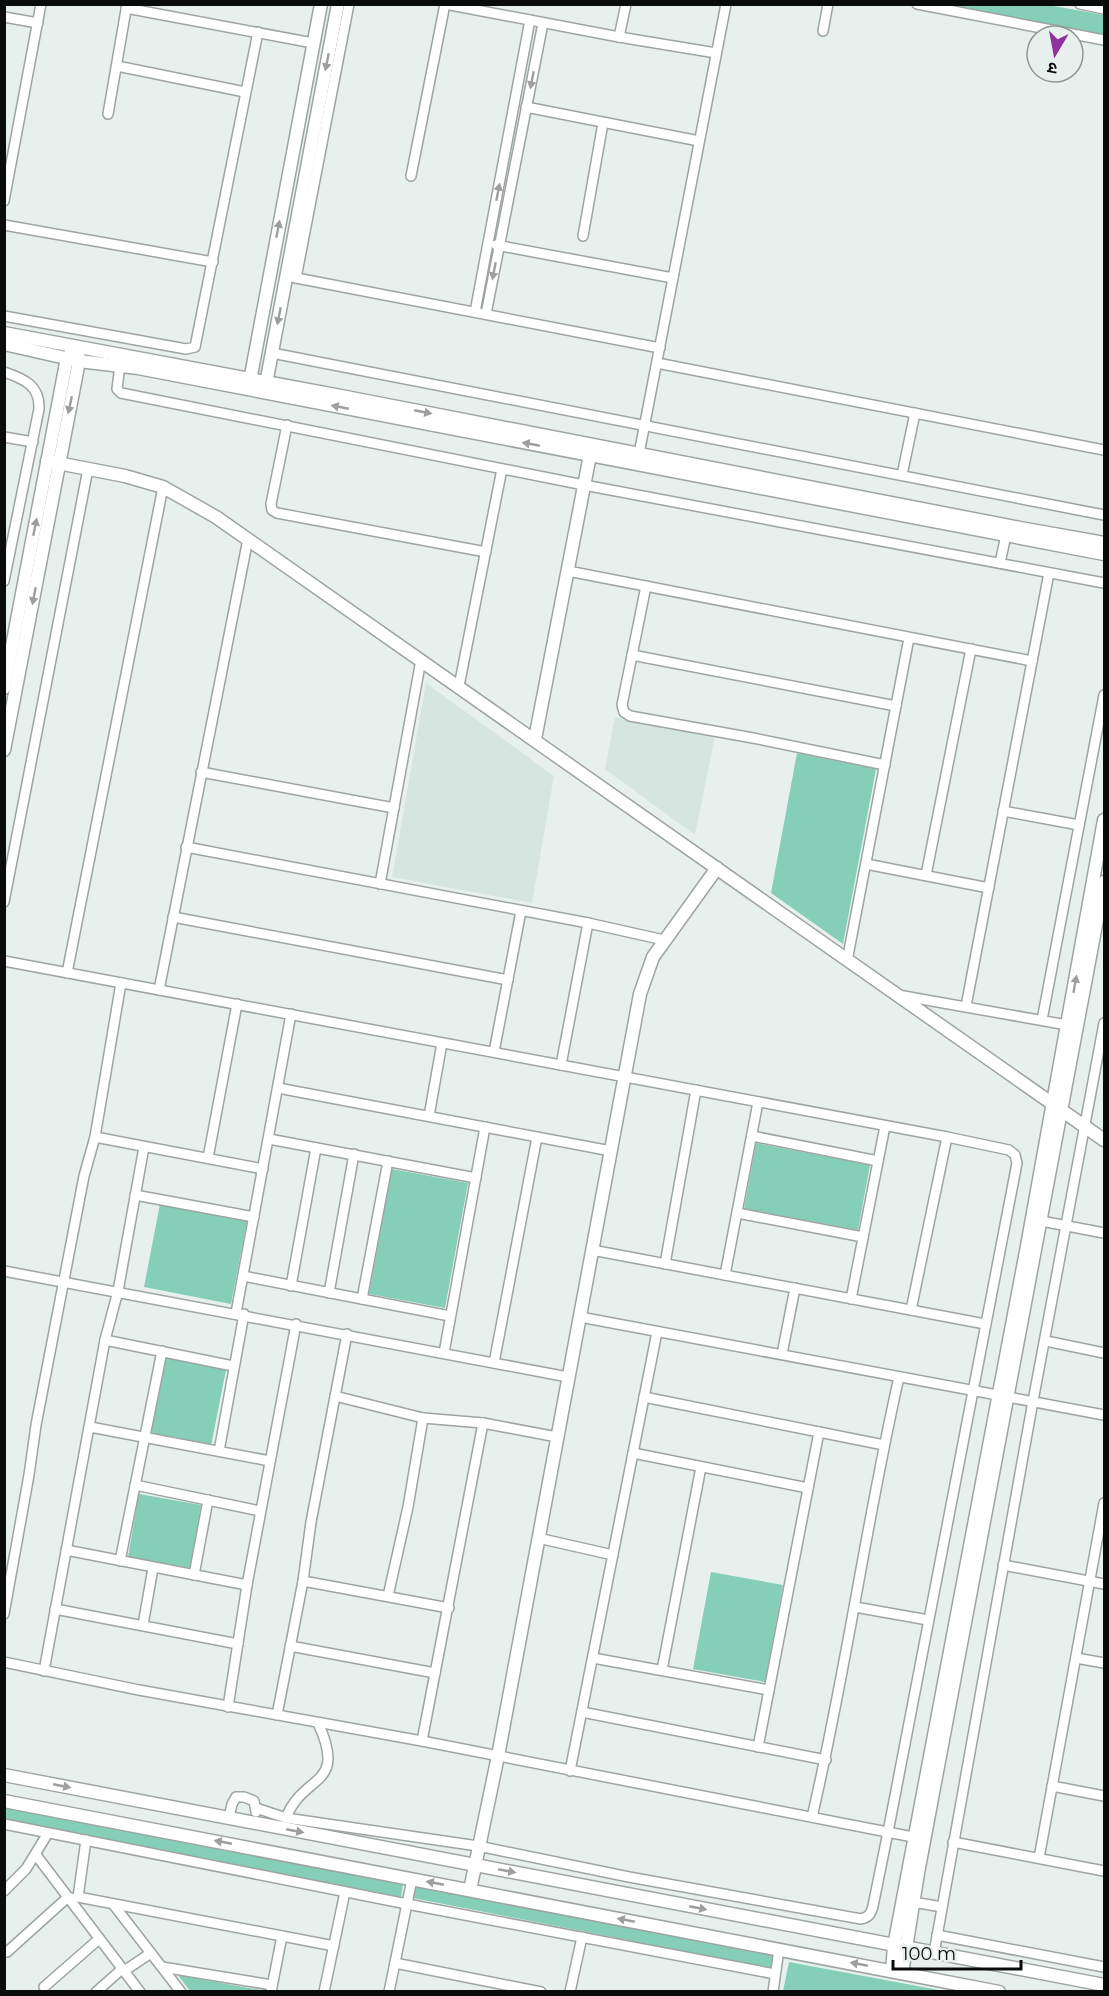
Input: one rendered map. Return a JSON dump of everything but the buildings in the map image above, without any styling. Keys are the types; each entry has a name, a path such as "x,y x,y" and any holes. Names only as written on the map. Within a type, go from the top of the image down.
{"street":[{"path":"4,201 41,4"},
{"path":"249,385 321,4"},
{"path":"312,168 338,4"},
{"path":"265,388 349,4"},
{"path":"411,176 445,4 716,53"},
{"path":"619,37 626,4"},
{"path":"638,459 726,4"},
{"path":"823,31 828,4"},
{"path":"917,4 1104,40"},
{"path":"1080,4 1104,9"},
{"path":"108,114 126,6 313,43"},
{"path":"4,17 38,24"},
{"path":"475,312 530,20"},
{"path":"486,314 543,23"},
{"path":"4,316 191,348 197,344 258,33"},
{"path":"117,66 245,92"},
{"path":"526,107 699,141"},
{"path":"583,236 603,123"},
{"path":"291,165 312,168"},
{"path":"4,225 213,262"},
{"path":"488,244 673,278"},
{"path":"291,277 660,348"},
{"path":"4,333 249,385 638,459 1104,543"},
{"path":"4,344 73,359 249,385"},
{"path":"4,688 76,347"},
{"path":"272,353 1104,515"},
{"path":"657,363 1104,450"},
{"path":"120,365 117,389 121,393 584,485 1104,583"},
{"path":"4,372 28,383 36,389 40,397 4,581"},
{"path":"265,388 590,455 638,459 1104,554"},
{"path":"902,475 915,413"},
{"path":"287,425 271,504 272,510 277,513 486,552"},
{"path":"4,436 33,442"},
{"path":"535,739 590,455"},
{"path":"53,462 125,476 163,487 216,517 1104,1140"},
{"path":"5,750 53,462"},
{"path":"4,902 88,469"},
{"path":"459,686 502,469"},
{"path":"67,974 163,487"},
{"path":"1000,563 1006,535"},
{"path":"159,990 248,539"},
{"path":"568,571 1032,661"},
{"path":"966,1006 1049,573"},
{"path":"646,586 622,705 624,712 630,716 885,765"},
{"path":"847,960 909,638"},
{"path":"926,875 971,649"},
{"path":"632,655 896,706"},
{"path":"380,884 421,660"},
{"path":"1042,1020 1104,695"},
{"path":"201,772 394,808"},
{"path":"1004,811 1079,825"},
{"path":"1069,1042 1067,1025 1104,820"},
{"path":"186,848 664,940"},
{"path":"866,864 989,888"},
{"path":"470,1890 498,1756 646,974 664,940 717,868"},
{"path":"897,1972 1069,1042 1104,882"},
{"path":"494,1052 521,911"},
{"path":"173,917 508,980"},
{"path":"561,1065 588,924"},
{"path":"4,961 947,1137 1009,1150 1015,1155 1017,1163 871,1914 861,1919 629,1877 478,1846 286,1818 256,1808"},
{"path":"4,1614 36,1425 84,1176 94,1137 121,983"},
{"path":"895,994 1067,1025"},
{"path":"208,1158 237,1004"},
{"path":"219,1451 233,1366 243,1276 291,1014"},
{"path":"934,1953 1003,1565 1104,1023"},
{"path":"429,1116 442,1043"},
{"path":"278,1088 611,1151"},
{"path":"665,1264 696,1090"},
{"path":"725,1275 758,1102"},
{"path":"851,1299 885,1126"},
{"path":"444,1353 485,1127"},
{"path":"752,1136 878,1161"},
{"path":"94,1137 263,1169"},
{"path":"494,1363 537,1137"},
{"path":"911,1310 947,1137"},
{"path":"269,1139 476,1178"},
{"path":"44,1671 105,1340 118,1291 144,1147"},
{"path":"291,1286 316,1148"},
{"path":"329,1293 354,1154"},
{"path":"363,1299 388,1161"},
{"path":"135,1195 254,1217"},
{"path":"737,1213 863,1237"},
{"path":"1036,1220 1104,1233"},
{"path":"592,1250 985,1324"},
{"path":"4,1271 296,1324 568,1377"},
{"path":"243,1276 450,1316"},
{"path":"782,1354 795,1288"},
{"path":"580,1317 1104,1415"},
{"path":"228,1707 247,1585 296,1324"},
{"path":"570,1771 657,1332"},
{"path":"277,1715 347,1334"},
{"path":"105,1340 233,1366"},
{"path":"1046,1341 1104,1353"},
{"path":"120,1561 162,1351"},
{"path":"812,1817 826,1760 884,1445 899,1377"},
{"path":"335,1396 423,1418 483,1424 557,1437"},
{"path":"644,1396 884,1445"},
{"path":"388,1596 408,1507 423,1418"},
{"path":"422,1741 483,1424"},
{"path":"90,1427 270,1461"},
{"path":"758,1747 819,1432"},
{"path":"633,1453 808,1488"},
{"path":"662,1670 701,1467"},
{"path":"135,1485 261,1511"},
{"path":"194,1575 208,1500"},
{"path":"1039,1858 1104,1503"},
{"path":"538,1539 613,1554"},
{"path":"66,1550 247,1585"},
{"path":"1003,1565 1104,1584"},
{"path":"143,1625 153,1568"},
{"path":"303,1581 449,1608"},
{"path":"855,1607 928,1620"},
{"path":"55,1609 238,1644"},
{"path":"290,1646 435,1673"},
{"path":"593,1658 769,1690"},
{"path":"1076,1658 1104,1663"},
{"path":"4,1662 228,1707 422,1741 920,1838"},
{"path":"582,1712 826,1760"},
{"path":"286,1818 290,1807 327,1770 328,1749 318,1723"},
{"path":"4,1775 1104,1985"},
{"path":"1052,1786 1104,1796"},
{"path":"229,1818 236,1797 244,1797 254,1801 256,1808 254,1823"},
{"path":"4,1801 999,1992"},
{"path":"4,1824 775,1974"},
{"path":"4,1891 36,1855 48,1833"},
{"path":"900,1947 913,1902 920,1838"},
{"path":"78,1897 86,1840"},
{"path":"953,1842 1104,1870"},
{"path":"36,1855 140,1992"},
{"path":"389,1992 412,1878"},
{"path":"324,1992 345,1892"},
{"path":"7,1952 67,1898 78,1897 334,1946"},
{"path":"913,1902 942,1907"},
{"path":"113,1904 181,1992"},
{"path":"937,1935 1104,1967"},
{"path":"162,1967 272,1988 282,1936"},
{"path":"570,1992 582,1938"},
{"path":"44,1987 99,1940"},
{"path":"773,1992 779,1949"},
{"path":"96,1992 123,1970 151,1953"},
{"path":"395,1963 541,1992"}],"shaded area":[{"path":"426,683 554,776 532,903 392,877"},
{"path":"615,717 715,736 695,835 605,769"}],"green space":[{"path":"941,5 1048,5 1104,15 1104,36 1085,32 1085,24 1041,24"},
{"path":"797,753 876,769 843,944 771,893"},
{"path":"756,1143 870,1165 858,1230 744,1209"},
{"path":"392,1169 468,1183 445,1308 369,1294"},
{"path":"160,1204 247,1221 231,1304 144,1287"},
{"path":"166,1358 226,1370 211,1446 151,1434"},
{"path":"139,1494 201,1505 190,1568 128,1557"},
{"path":"711,1572 783,1585 765,1682 693,1669"},
{"path":"4,1808 403,1884 401,1897 5,1820"},
{"path":"415,1886 773,1956 771,1968 413,1898"},
{"path":"789,1962 944,1991 783,1991"},
{"path":"178,1975 266,1991 190,1991"}]}
